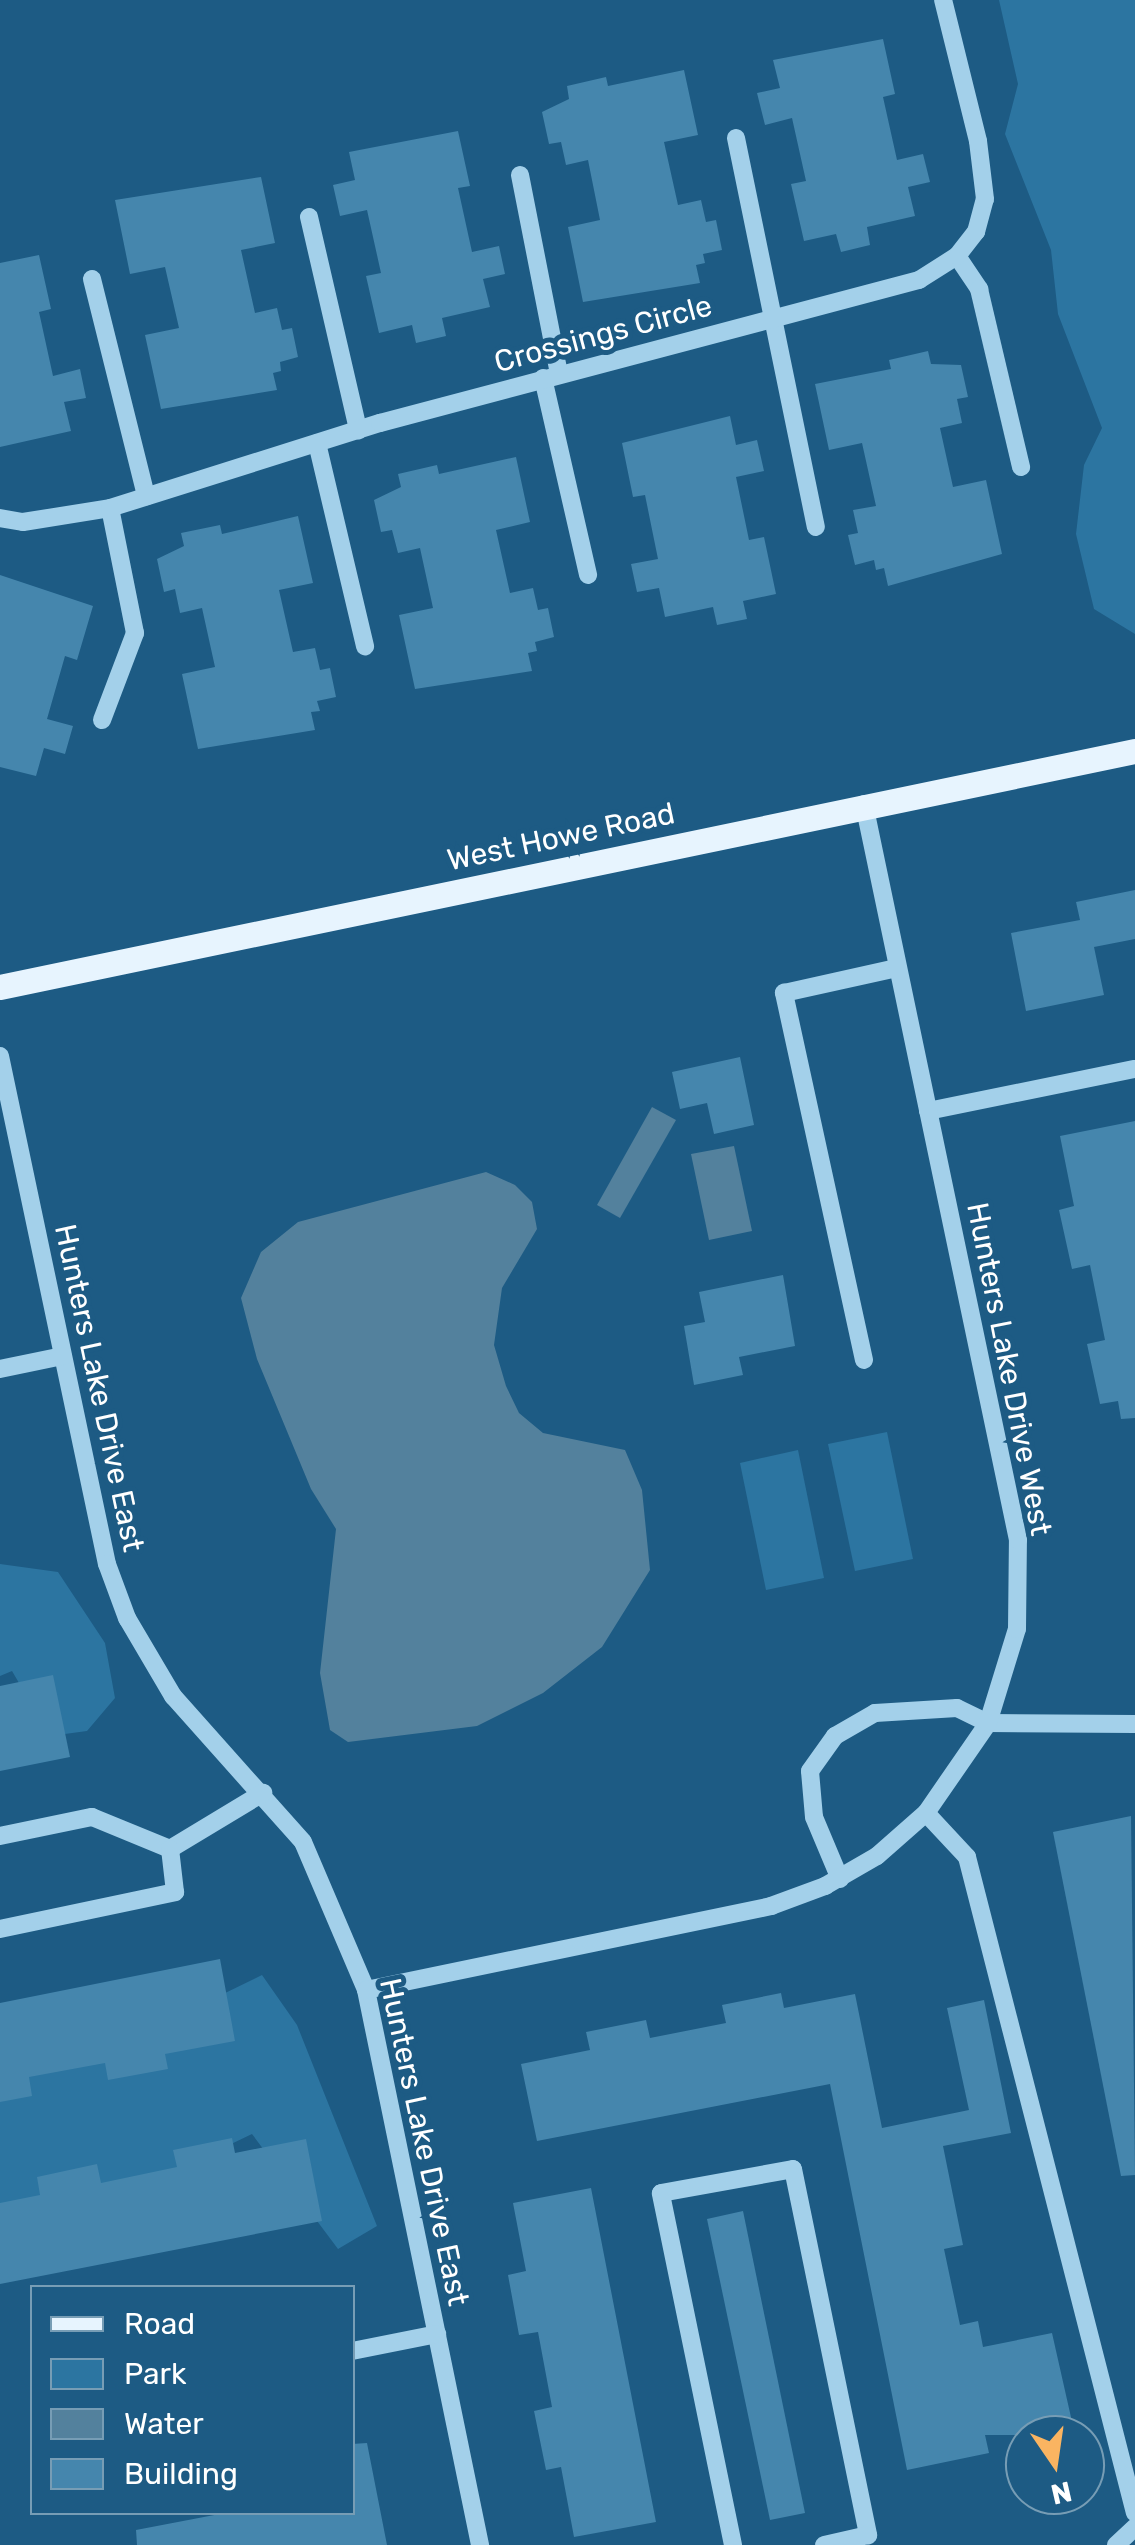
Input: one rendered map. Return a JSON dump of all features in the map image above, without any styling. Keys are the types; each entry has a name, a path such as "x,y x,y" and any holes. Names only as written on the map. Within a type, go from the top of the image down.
{"main road":[{"name":"West Howe Road","path":"0,987 864,804 1135,752"}],"street":[{"path":"943,0 978,141 985,199 976,232 958,256 980,289 1022,467"},
{"path":"736,138 816,527"},
{"path":"520,176 551,376 588,575"},
{"path":"309,216 358,430"},
{"name":"Crossings Circle","path":"0,518 23,522 110,508 358,430 772,316 919,280 958,256"},
{"path":"92,279 146,496"},
{"path":"316,443 366,646"},
{"path":"102,720 135,633 110,508"},
{"name":"Hunters Lake Drive West","path":"366,1990 771,1906 840,1878 926,1814 988,1722 1017,1628 1018,1540 864,804"},
{"path":"864,1360 784,993 897,968"},
{"name":"Hunters Lake Drive East","path":"0,1056 107,1564 127,1618 173,1696 264,1793 319,1868 366,1990 480,2545"},
{"path":"928,1112 1135,1068"},
{"path":"0,1369 63,1356"},
{"path":"840,1878 814,1817 810,1771 834,1736 875,1713 956,1708 988,1722 1135,1724"},
{"path":"170,1849 264,1793"},
{"path":"926,1814 968,1857 1135,2513"},
{"path":"0,1836 92,1817 170,1849"},
{"path":"0,1929 174,1892 170,1849"},
{"path":"733,2545 661,2192 792,2169 868,2535 824,2545"},
{"path":"355,2350 437,2334"},
{"path":"1116,2545 1135,2527"}],"green space":[{"path":"999,0 1135,0 1135,634 1094,609 1076,534 1084,465 1102,428 1058,314 1051,250 1005,134 1018,84"},
{"path":"887,1432 913,1559 855,1571 828,1444"},
{"path":"798,1450 824,1578 766,1590 740,1463"},
{"path":"0,1564 58,1572 105,1643 115,1698 87,1731 50,1736 12,1671 0,1676"},
{"path":"262,1975 297,2025 377,2226 338,2249 252,2134 129,2193 0,2211 0,2055 182,2014"}],"water":[{"path":"652,1107 676,1120 620,1218 597,1205"},
{"path":"734,1146 752,1231 709,1240 691,1154"},
{"path":"486,1172 515,1185 532,1202 537,1229 502,1288 494,1345 506,1386 519,1413 543,1433 625,1450 642,1490 650,1570 602,1647 543,1693 477,1726 348,1742 330,1730 320,1673 336,1529 311,1489 257,1359 241,1298 261,1252 298,1222"}],"building":[{"path":"883,39 895,94 883,97 897,160 923,154 930,182 908,187 915,216 867,227 870,245 841,252 836,234 804,241 791,184 806,181 792,118 765,125 757,93 780,88 773,60"},
{"path":"684,70 698,135 664,142 678,205 701,200 706,222 716,220 722,250 703,254 705,263 696,265 700,283 583,302 568,227 600,220 588,160 566,165 561,142 549,144 542,112 569,99 567,86 606,77 608,86"},
{"path":"458,131 470,186 458,188 472,252 499,246 505,274 483,279 490,307 442,318 446,336 416,343 412,325 379,333 366,276 381,273 367,210 340,216 333,185 355,180 349,152"},
{"path":"261,177 275,243 241,250 255,313 277,308 282,330 292,328 298,357 280,362 281,371 273,373 277,390 161,409 145,335 179,328 165,267 130,274 115,200"},
{"path":"39,255 51,309 39,312 53,376 80,369 86,398 64,402 71,431 0,447 0,263"},
{"path":"928,351 931,364 961,365 968,397 957,399 962,423 940,428 953,487 986,480 1002,554 888,586 884,568 876,570 874,560 855,565 848,535 858,533 853,510 876,506 862,443 829,450 815,384 891,369 889,360"},
{"path":"730,416 736,445 757,440 764,471 736,477 749,540 764,537 776,594 743,601 747,619 717,625 713,607 665,617 659,588 637,592 631,564 658,559 645,495 633,497 622,443"},
{"path":"516,457 530,522 496,530 510,593 533,588 538,610 548,608 554,637 535,642 537,651 528,653 532,671 415,689 399,615 433,608 420,548 398,553 392,530 381,532 374,500 401,487 398,474 437,465 439,474"},
{"path":"298,516 313,583 279,590 293,652 315,648 320,670 330,668 336,697 317,701 320,711 311,712 315,730 198,749 182,674 215,667 202,608 180,613 175,589 164,592 157,559 184,546 181,533 220,525 222,534"},
{"path":"0,575 93,606 77,660 65,656 47,719 73,726 65,754 44,748 36,776 0,767"},
{"path":"1135,890 1135,939 1094,947 1104,995 1026,1011 1011,933 1080,920 1076,902"},
{"path":"740,1057 754,1125 714,1134 707,1103 680,1109 672,1072"},
{"path":"1135,1121 1135,1418 1121,1419 1118,1401 1100,1404 1087,1344 1105,1340 1090,1265 1072,1269 1059,1210 1074,1206 1060,1136"},
{"path":"783,1275 795,1346 739,1357 743,1375 694,1385 684,1326 705,1322 699,1292"},
{"path":"53,1675 70,1757 0,1771 0,1686"},
{"path":"1131,1816 1135,2175 1121,2176 1053,1832"},
{"path":"220,1959 235,2041 165,2054 168,2069 108,2080 105,2063 29,2077 32,2096 0,2102 0,2003"},
{"path":"781,1993 784,2008 855,1994 882,2128 969,2110 947,2008 984,2000 1011,2133 943,2146 963,2245 944,2249 960,2325 978,2321 983,2347 1052,2333 1070,2415 1005,2415 1005,2435 985,2435 989,2453 907,2470 830,2084 537,2141 521,2064 590,2050 586,2032 646,2020 650,2038 726,2023 722,2005"},
{"path":"232,2138 235,2153 306,2139 322,2221 0,2284 0,2203 40,2195 37,2177 97,2164 101,2183 177,2167 173,2150"},
{"path":"591,2188 656,2522 574,2537 561,2467 546,2470 534,2411 552,2407 538,2332 519,2335 508,2275 526,2271 513,2203"},
{"path":"743,2211 805,2513 770,2520 707,2219"},
{"path":"367,2443 387,2545 137,2545 136,2530 214,2515 355,2515 355,2444"}]}
